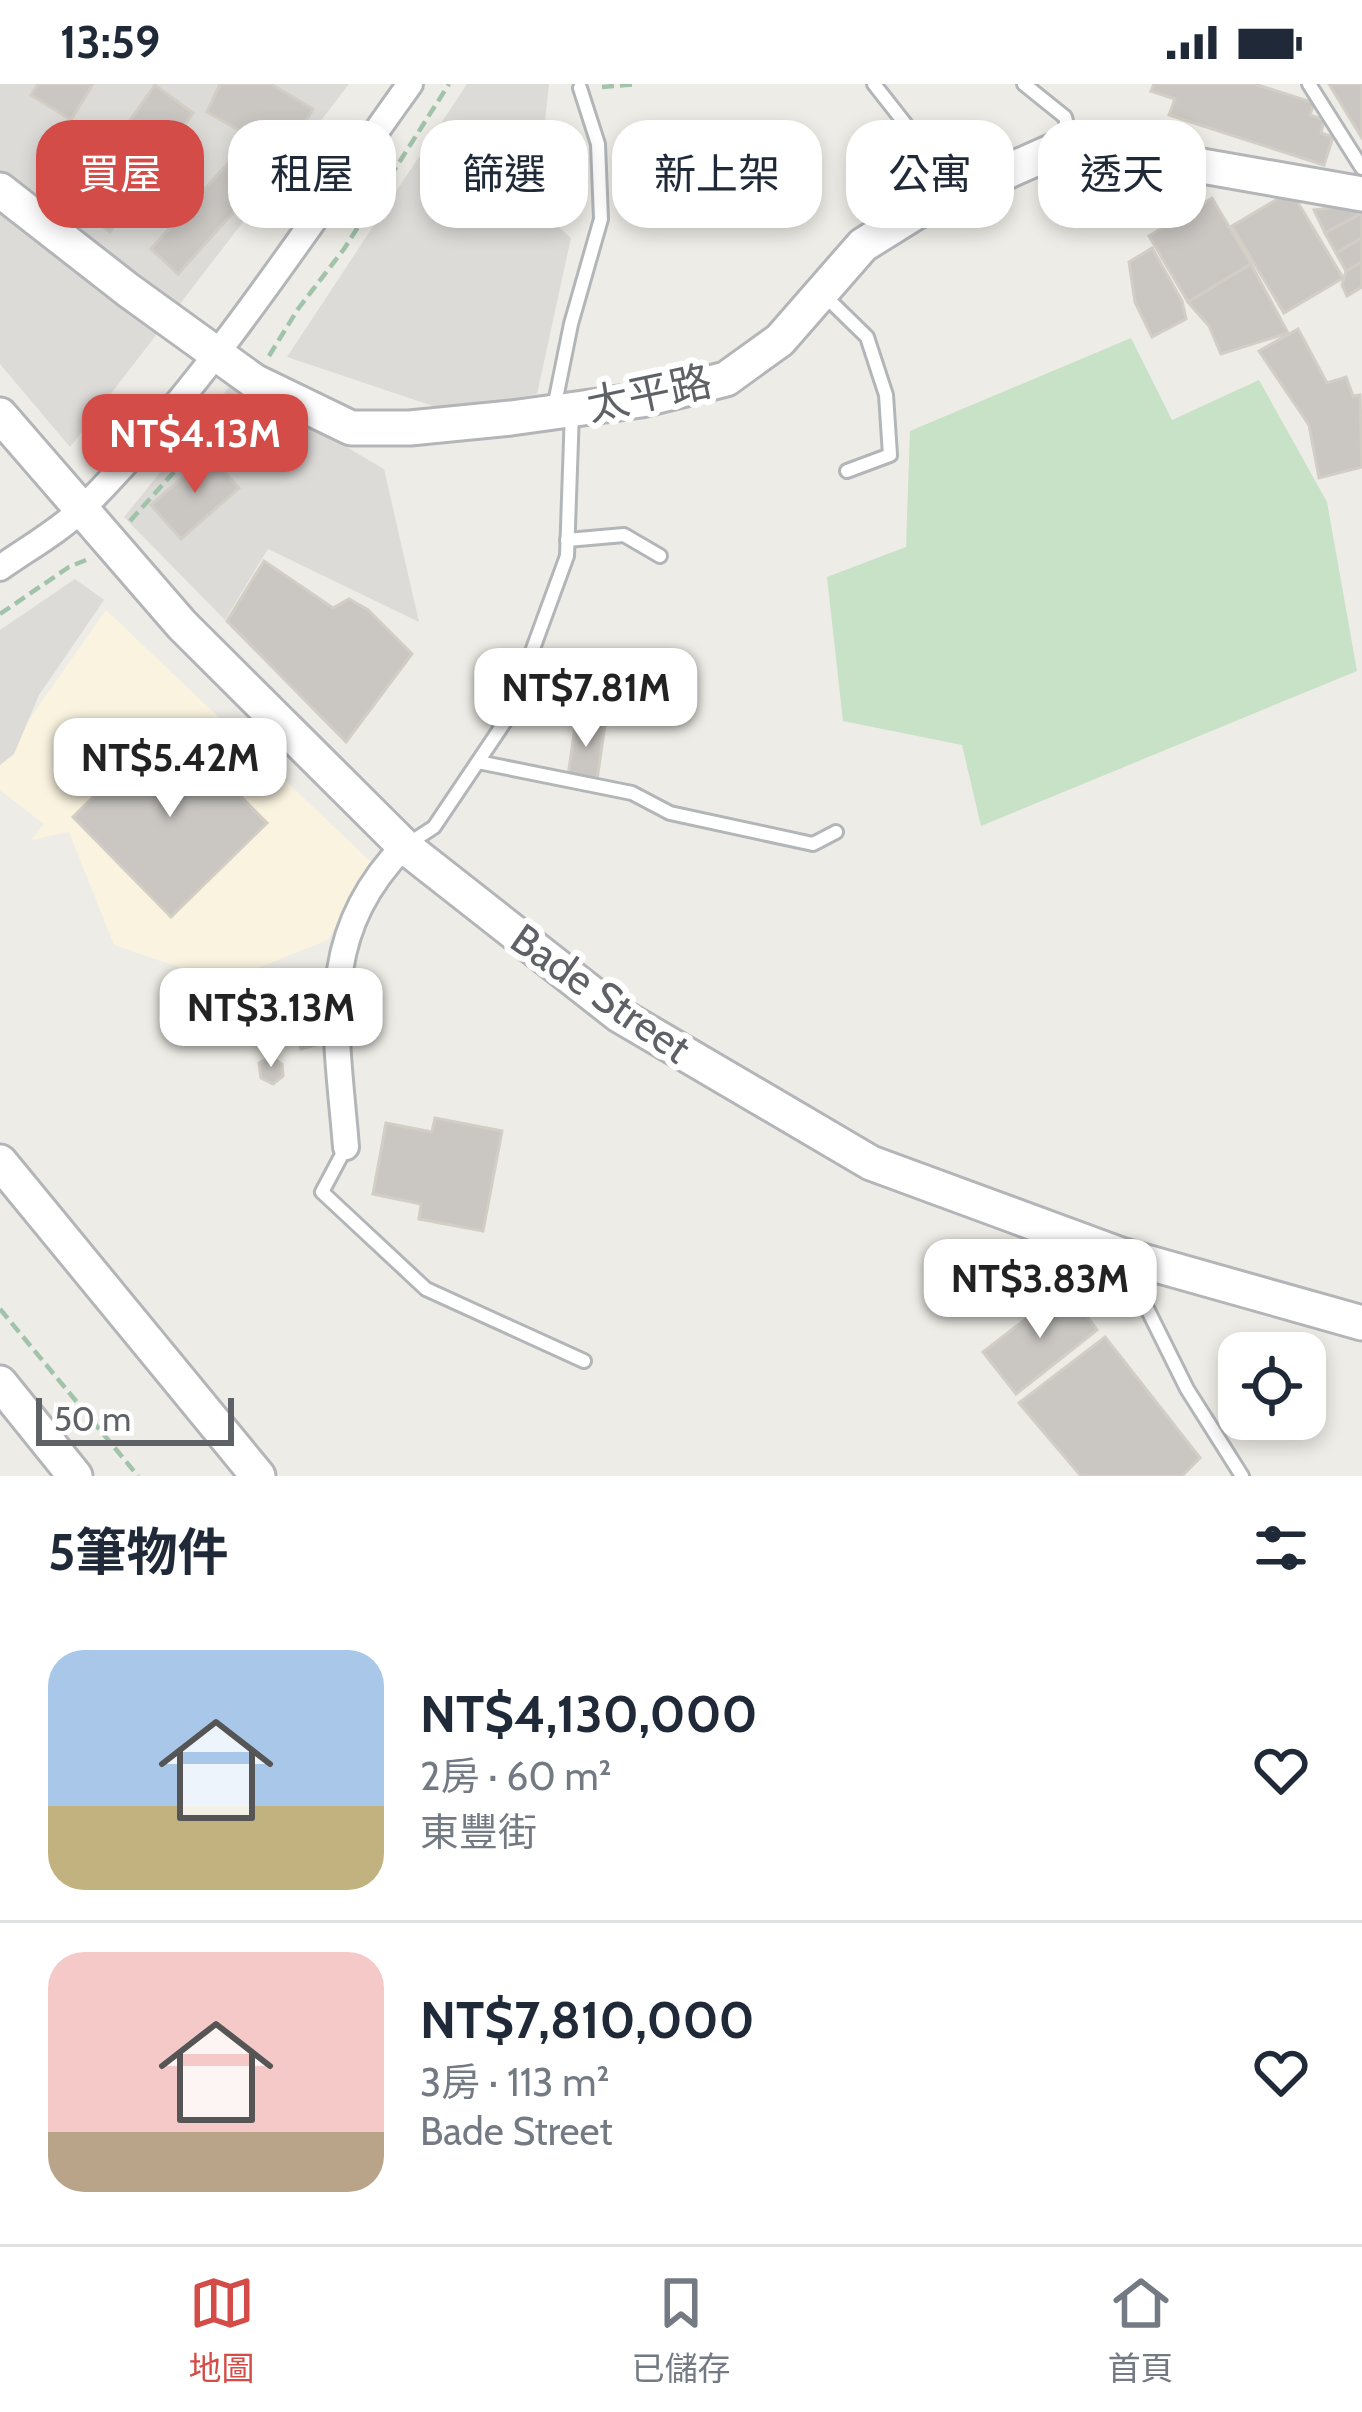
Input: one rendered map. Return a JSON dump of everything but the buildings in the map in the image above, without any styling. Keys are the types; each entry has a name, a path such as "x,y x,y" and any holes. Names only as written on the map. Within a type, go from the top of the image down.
{"street":[{"path":"0,568 80,512 214,353 410,84"},
{"path":"1206,167 1362,194"},
{"name":"太平路","path":"0,190 254,381 351,428 410,428 562,411 640,400 726,379 780,340 863,245 890,228"},
{"name":"Bade Street","path":"0,415 182,625 404,846 619,1015 871,1163 1121,1256 1362,1323"},
{"path":"346,1147 336,978 345,936 386,864 404,846"},
{"path":"0,1162 258,1476"},
{"path":"0,1383 75,1476"}],"lane":[{"path":"874,84 902,120"},
{"path":"1024,84 1066,120"},
{"path":"1309,84 1362,167"},
{"path":"404,846 434,827 508,717 567,556 562,411 571,324 601,219 598,144 580,88"},
{"path":"822,292 867,337 886,395 890,455 848,471"},
{"path":"567,541 624,535 660,556"},
{"path":"478,762 632,793 670,813 813,844 836,832"},
{"path":"240,1026 289,987 336,978"},
{"path":"346,1147 322,1192 426,1289 584,1361"},
{"path":"1121,1256 1187,1389 1242,1476"}],"path":[{"path":"580,88 638,84"},
{"path":"0,1309 138,1476"}],"shaded area":[{"path":"0,84 349,84 321,120 228,120 228,228 238,228 70,447 0,364"},
{"path":"467,84 549,84 545,120 443,120"},
{"path":"420,155 420,228 560,228 571,238 537,394 448,411 287,357 372,228 396,228 396,192"},
{"path":"234,381 384,469 419,622 268,549 225,620 124,517"},
{"path":"75,579 104,600 39,695 14,754 0,765 0,630"},
{"path":"106,610 371,862 328,940 258,968 191,971 114,945 69,832 31,840 44,824 0,790 0,761"}],"green space":[{"path":"1131,338 1172,420 1259,380 1327,502 1357,671 981,826 962,745 843,721 827,577 906,547 910,431"}]}
